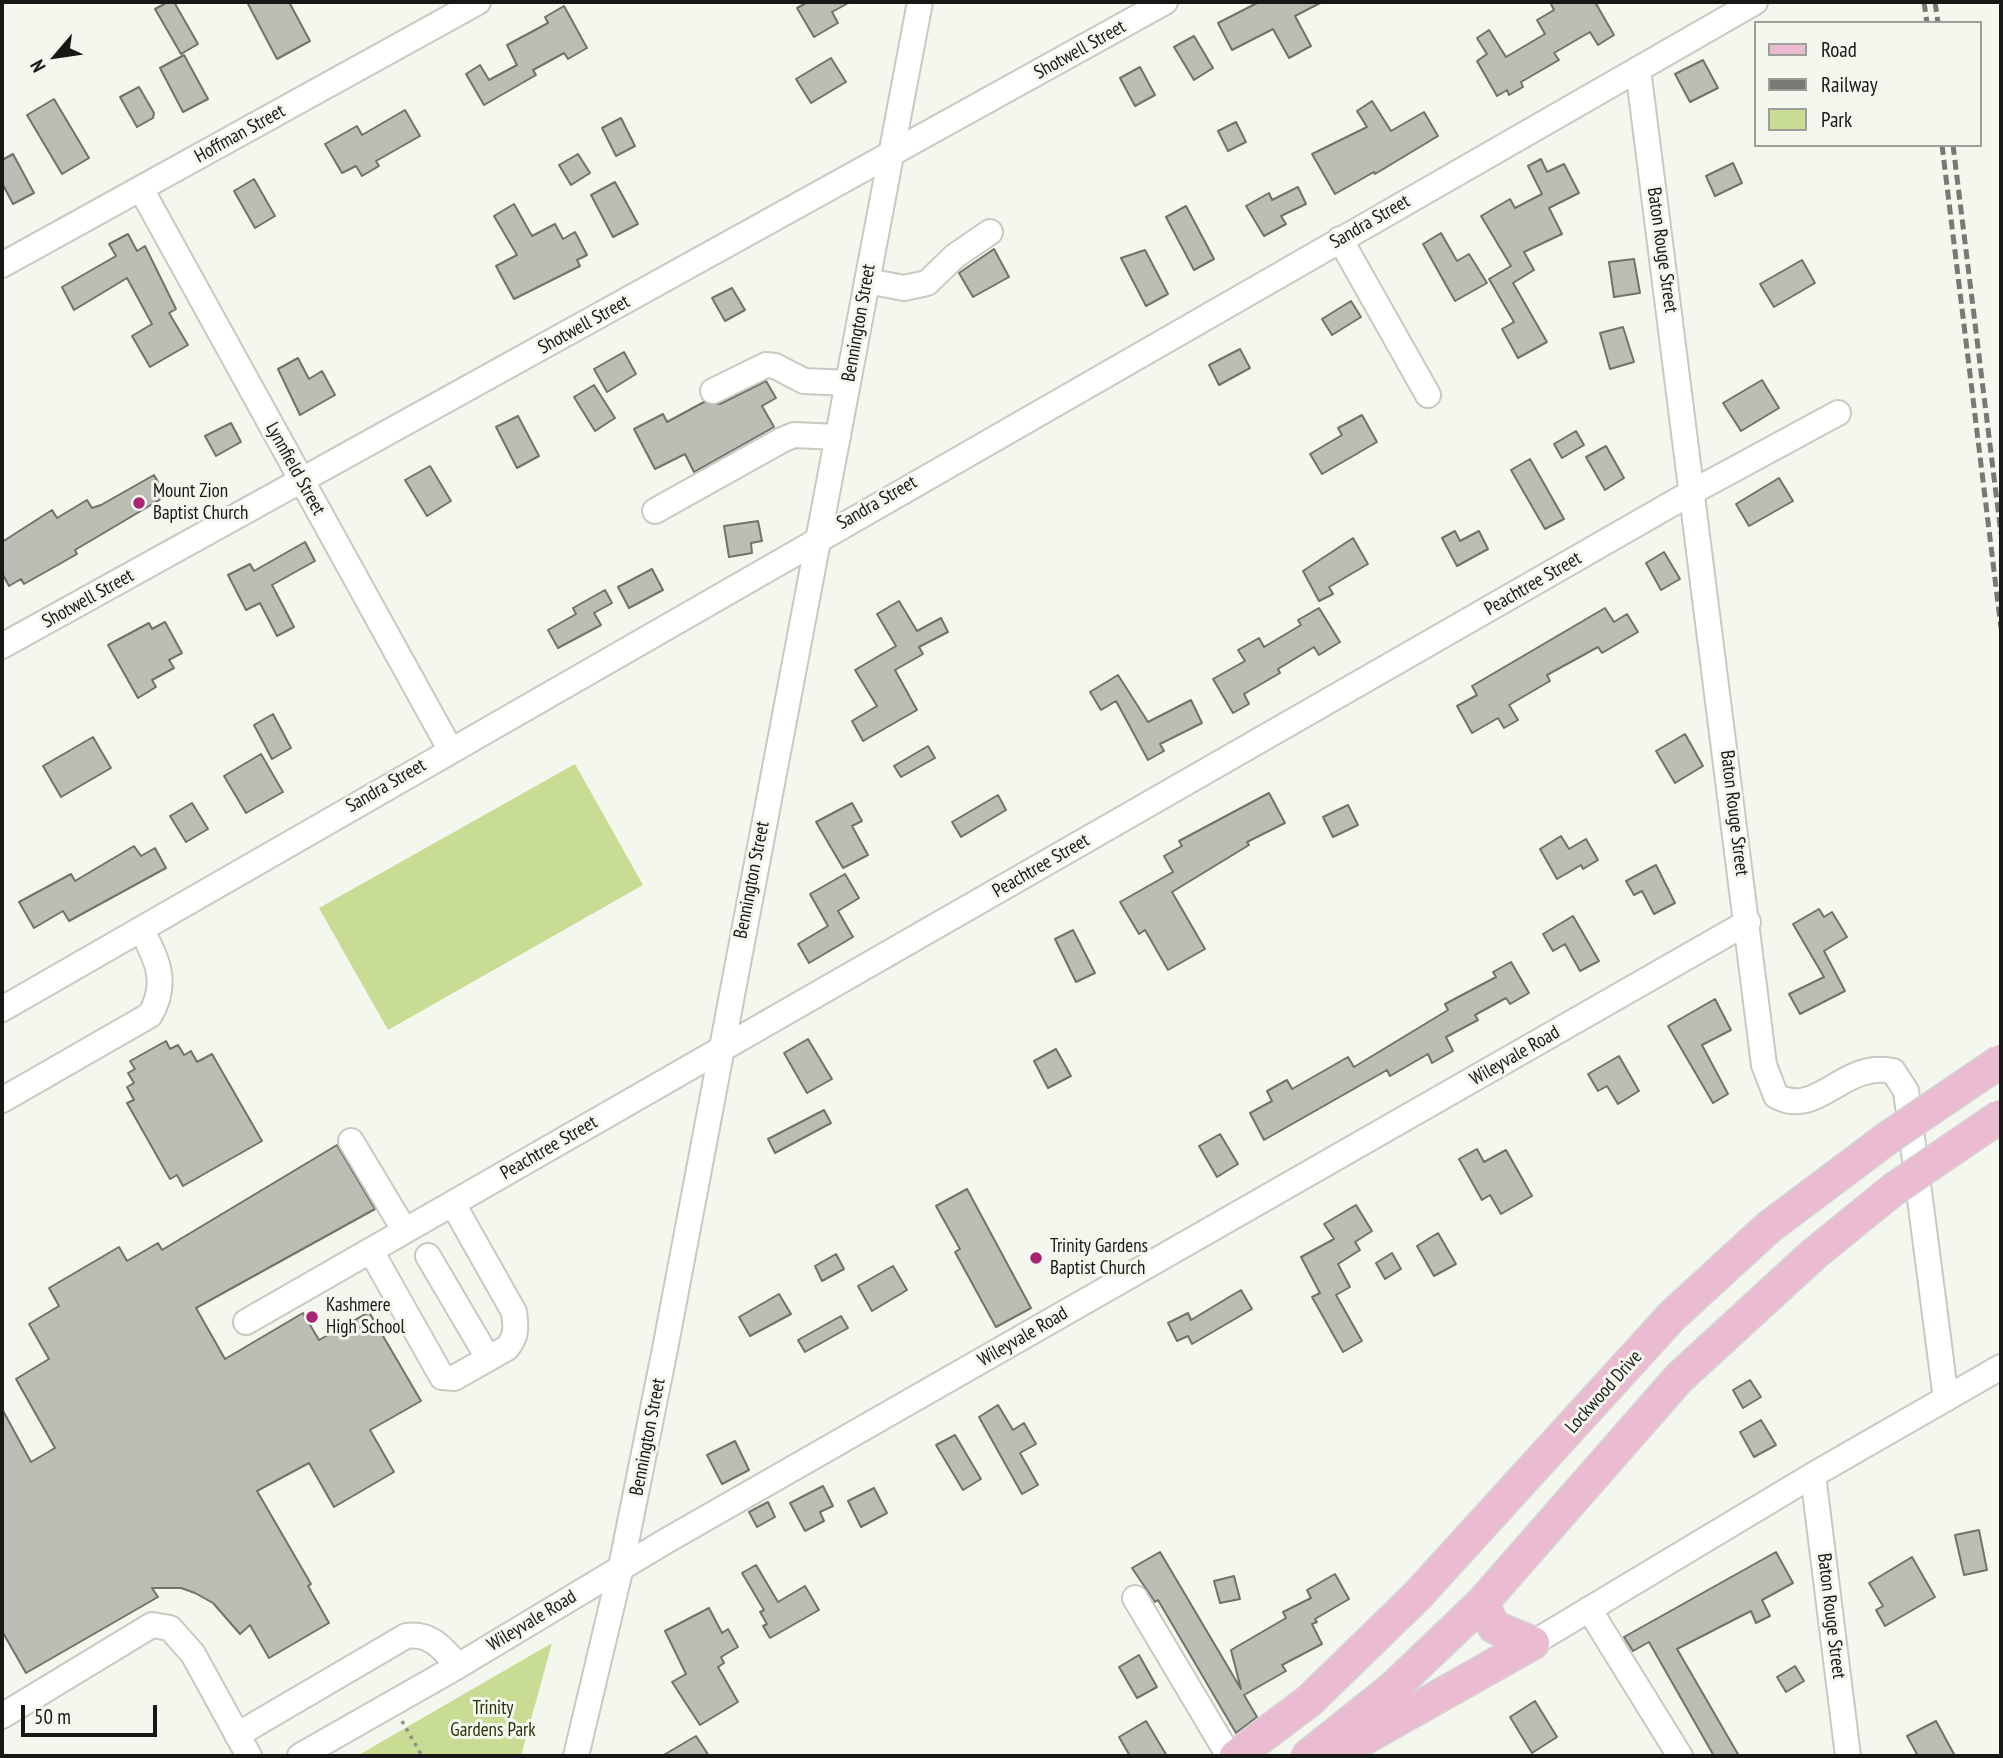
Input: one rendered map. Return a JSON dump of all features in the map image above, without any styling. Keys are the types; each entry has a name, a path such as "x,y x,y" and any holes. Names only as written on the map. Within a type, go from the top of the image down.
{"main road":[{"name":"Lockwood Drive","path":"1236,1756 1310,1700 1417,1596 1672,1316 1769,1227 1889,1137 2001,1061"},
{"path":"1308,1756 1409,1673 1482,1603 1679,1378 1814,1254 1894,1189 2001,1116"},
{"path":"1482,1603 1494,1627 1533,1643"},
{"path":"1372,1640 1391,1646 1409,1673"},
{"path":"1333,1756 1533,1643"}],"street":[{"name":"Hoffman Street","path":"2,265 478,2"},
{"name":"Bennington Street","path":"576,1756 621,1567 920,2"},
{"name":"Shotwell Street","path":"2,646 1165,2"},
{"name":"Sandra Street","path":"2,1009 818,537 1755,2"},
{"name":"Baton Rouge Street","path":"1638,69 1694,491 1764,1065 1776,1096 1790,1104 1804,1103 1860,1071 1877,1068 1894,1071 1906,1091 1946,1399"},
{"name":"Lynnfield Street","path":"141,189 450,749"},
{"path":"867,281 904,288 927,283 955,256 990,232"},
{"path":"1340,239 1428,395"},
{"path":"713,391 766,365 775,366 804,381 848,383"},
{"name":"Peachtree Street","path":"246,1322 1694,491 1838,413"},
{"path":"655,511 794,435 838,437"},
{"name":"Wileyvale Road","path":"300,1756 458,1666 621,1567 1748,922"},
{"path":"2,1100 149,1015 161,996 157,959 141,929"},
{"path":"351,1140 405,1231"},
{"path":"370,1251 442,1377 454,1378 514,1340 516,1329 514,1312 453,1204"},
{"path":"428,1256 488,1358"},
{"path":"1533,1643 1813,1475 2001,1367"},
{"name":"Baton Rouge Street","path":"1813,1475 1849,1756"},
{"path":"1135,1598 1229,1756"},
{"path":"1589,1609 1680,1756"},
{"path":"2,1716 152,1625 170,1628 181,1637 249,1756"},
{"path":"237,1735 406,1636 418,1634 429,1637 458,1666"}],"path":[{"path":"404,1725 422,1756"}],"green space":[{"path":"575,764 643,885 388,1030 319,908"},
{"name":"Trinity Gardens Park","path":"552,1643 521,1756 357,1756"}],"building":[{"path":"174,2 198,44 181,54 155,9"},
{"path":"247,2 289,2 310,41 277,59"},
{"path":"808,2 850,2 832,12 838,23 814,37 797,8"},
{"path":"1259,2 1322,2 1295,16 1311,46 1289,58 1273,29 1232,50 1218,23"},
{"path":"1550,2 1595,2 1614,35 1598,45 1590,32 1554,53 1559,60 1521,82 1523,87 1509,95 1507,90 1497,96 1477,61 1487,54 1477,38 1489,30 1506,57 1545,34 1537,20 1554,10"},
{"path":"564,6 587,48 568,59 564,53 533,70 536,75 484,105 466,74 480,65 489,80 517,65 507,45 548,23 545,17"},
{"path":"1194,36 1213,68 1194,80 1174,47"},
{"path":"184,55 208,99 183,112 160,68"},
{"path":"831,58 846,82 811,103 796,79"},
{"path":"1703,60 1718,88 1690,102 1675,74"},
{"path":"1140,67 1155,95 1135,106 1120,78"},
{"path":"139,87 154,113 153,118 137,127 120,97"},
{"path":"54,99 89,158 62,174 27,115"},
{"path":"1372,101 1391,131 1424,112 1438,136 1375,174 1374,172 1335,194 1312,154 1367,127 1357,111"},
{"path":"405,110 420,136 376,161 379,166 362,176 356,166 342,173 325,144 357,126 362,135"},
{"path":"621,118 635,146 616,156 602,128"},
{"path":"1236,122 1246,142 1228,151 1218,131"},
{"path":"13,154 34,193 13,204 2,183 2,160"},
{"path":"578,154 590,173 571,185 559,165"},
{"path":"1541,159 1547,172 1564,164 1579,193 1549,208 1562,234 1524,252 1534,270 1513,283 1547,342 1518,358 1502,329 1514,322 1489,279 1511,266 1481,216 1510,199 1515,208 1542,194 1528,166"},
{"path":"1733,163 1742,183 1715,196 1706,176"},
{"path":"254,179 275,216 255,228 234,191"},
{"path":"615,182 638,224 613,237 591,195"},
{"path":"1298,187 1306,204 1281,216 1286,224 1264,236 1246,206 1269,193 1272,200"},
{"path":"514,204 532,236 555,224 563,239 575,232 587,255 577,260 580,266 514,299 496,266 517,255 494,216"},
{"path":"1186,206 1214,259 1194,270 1166,217"},
{"path":"1441,233 1457,261 1469,254 1487,283 1455,301 1423,244"},
{"path":"128,234 137,251 145,246 176,309 169,313 188,345 150,367 132,336 152,324 127,278 74,310 62,287 116,256 109,244"},
{"path":"994,249 1009,277 973,297 959,273"},
{"path":"1145,250 1168,294 1146,306 1121,258"},
{"path":"1634,259 1640,293 1614,297 1609,262"},
{"path":"1802,260 1815,283 1774,307 1760,284"},
{"path":"732,288 745,310 725,321 712,298"},
{"path":"1351,301 1361,317 1332,335 1322,319"},
{"path":"1623,327 1634,362 1610,369 1600,333"},
{"path":"1240,349 1250,368 1219,385 1209,365"},
{"path":"624,352 636,374 607,392 594,369"},
{"path":"298,358 309,379 322,371 335,395 300,415 278,369"},
{"path":"1762,380 1779,408 1741,431 1723,403"},
{"path":"766,381 776,398 762,406 774,427 694,472 685,454 655,469 634,429 663,414 667,422 704,402 720,404"},
{"path":"594,385 615,418 595,431 574,397"},
{"path":"1362,415 1377,442 1322,474 1310,454 1342,435 1338,428"},
{"path":"518,416 539,456 517,468 496,427"},
{"path":"231,423 241,442 216,456 205,436"},
{"path":"1576,431 1584,445 1562,458 1554,444"},
{"path":"1606,446 1624,478 1605,490 1586,457"},
{"path":"1530,459 1564,519 1545,529 1511,470"},
{"path":"430,466 451,501 427,516 405,480"},
{"path":"154,475 166,496 75,550 77,554 24,584 21,579 9,586 2,573 2,542 52,510 57,518 87,500 92,508 101,505"},
{"path":"1779,478 1793,501 1749,526 1736,504"},
{"path":"758,521 762,541 751,543 752,553 729,557 724,526"},
{"path":"1455,531 1460,541 1479,531 1488,549 1457,566 1442,538"},
{"path":"1353,538 1368,564 1329,587 1333,594 1319,601 1303,571"},
{"path":"305,542 315,561 272,585 294,627 277,636 260,603 246,610 228,575 250,564 254,571"},
{"path":"1664,552 1680,579 1661,590 1646,563"},
{"path":"652,569 663,590 629,608 618,587"},
{"path":"605,590 612,603 594,613 601,625 558,648 548,630 576,614 573,608"},
{"path":"899,601 917,631 941,618 948,632 919,647 923,654 895,670 917,710 863,741 852,721 877,706 855,670 896,646 877,614"},
{"path":"1319,608 1340,642 1319,655 1314,647 1278,669 1280,673 1244,694 1249,704 1233,713 1213,679 1245,661 1238,650 1259,638 1264,647 1301,625 1298,620"},
{"path":"1605,608 1614,622 1627,614 1638,632 1602,653 1598,647 1547,675 1550,681 1509,705 1518,720 1504,728 1498,718 1472,733 1457,706 1477,695 1472,686"},
{"path":"165,622 182,653 169,660 174,668 152,680 156,687 138,698 108,645 149,623 152,629"},
{"path":"1118,675 1148,722 1191,700 1202,723 1160,744 1164,751 1148,760 1116,701 1101,710 1090,692"},
{"path":"273,714 291,748 272,759 254,725"},
{"path":"1685,734 1703,766 1675,783 1656,751"},
{"path":"93,737 111,768 61,797 43,766"},
{"path":"928,746 935,758 901,777 894,766"},
{"path":"261,754 283,792 246,813 224,776"},
{"path":"1269,793 1285,823 1247,842 1249,845 1172,892 1205,949 1168,970 1145,930 1139,934 1120,902 1173,872 1164,856 1182,846 1179,841"},
{"path":"998,795 1006,810 961,837 952,822"},
{"path":"192,803 208,829 186,842 170,816"},
{"path":"852,803 862,821 852,826 868,855 843,868 816,822"},
{"path":"1348,805 1358,825 1333,837 1323,817"},
{"path":"1561,836 1569,849 1586,839 1598,860 1583,869 1581,865 1557,879 1540,849"},
{"path":"134,846 141,856 155,848 166,868 69,921 63,911 34,928 19,902 71,874 75,881"},
{"path":"1656,865 1675,903 1654,914 1642,891 1634,895 1626,881"},
{"path":"845,874 859,898 838,911 853,937 809,963 798,944 828,926 810,894"},
{"path":"1819,909 1824,917 1832,912 1847,937 1824,951 1845,991 1800,1014 1789,994 1824,977 1793,924"},
{"path":"1573,916 1599,961 1580,971 1565,944 1553,951 1543,934"},
{"path":"1073,930 1095,973 1076,982 1055,939"},
{"path":"1511,962 1529,993 1510,1004 1506,998 1475,1015 1478,1020 1446,1037 1453,1051 1432,1063 1428,1054 1390,1076 1387,1070 1264,1140 1250,1113 1272,1101 1267,1091 1287,1080 1292,1089 1348,1057 1354,1067 1448,1010 1445,1004 1496,977 1493,972"},
{"path":"1715,999 1731,1030 1702,1045 1728,1094 1713,1103 1668,1026"},
{"path":"808,1039 832,1079 807,1093 784,1053"},
{"path":"166,1041 170,1049 178,1045 184,1055 191,1051 197,1062 212,1054 262,1141 183,1186 177,1175 170,1179 127,1103 134,1100 127,1087 134,1083 128,1073 135,1069 130,1061"},
{"path":"1056,1049 1071,1076 1048,1088 1034,1061"},
{"path":"1619,1056 1639,1091 1618,1104 1607,1086 1598,1091 1588,1074"},
{"path":"824,1110 831,1123 775,1153 768,1139"},
{"path":"1220,1134 1238,1164 1217,1177 1199,1146"},
{"path":"337,1145 375,1209 196,1308 225,1359 303,1313 319,1340 369,1312 421,1401 370,1430 394,1472 334,1507 309,1463 257,1491 311,1584 308,1586 329,1623 269,1658 250,1625 240,1634 213,1603 195,1593 181,1588 152,1588 158,1597 26,1673 2,1631 2,1409 31,1462 55,1448 16,1379 49,1359 29,1324 59,1306 49,1288 119,1247 127,1261 158,1243 162,1250"},
{"path":"1477,1149 1484,1162 1506,1150 1532,1196 1501,1214 1490,1195 1482,1200 1459,1159"},
{"path":"967,1189 1031,1308 996,1327 955,1252 960,1249 936,1206"},
{"path":"1356,1205 1372,1231 1355,1242 1360,1250 1338,1264 1350,1287 1336,1295 1362,1341 1343,1352 1312,1297 1320,1293 1301,1257 1334,1239 1324,1224"},
{"path":"1438,1233 1456,1264 1434,1276 1417,1246"},
{"path":"1392,1253 1401,1269 1385,1279 1376,1263"},
{"path":"836,1254 844,1269 822,1281 815,1266"},
{"path":"893,1266 907,1290 872,1311 858,1286"},
{"path":"1241,1290 1252,1309 1192,1344 1188,1336 1177,1341 1168,1323 1188,1313 1191,1320"},
{"path":"779,1294 791,1314 750,1336 739,1317"},
{"path":"841,1316 848,1328 805,1352 798,1340"},
{"path":"1750,1380 1761,1397 1743,1408 1733,1390"},
{"path":"998,1405 1013,1430 1024,1423 1036,1444 1020,1453 1038,1485 1022,1494 979,1417"},
{"path":"1761,1420 1776,1445 1754,1457 1740,1432"},
{"path":"955,1435 981,1479 963,1490 936,1445"},
{"path":"735,1441 749,1470 722,1484 707,1455"},
{"path":"823,1486 833,1506 820,1512 824,1521 805,1531 790,1503"},
{"path":"874,1488 887,1513 861,1527 848,1501"},
{"path":"768,1502 775,1517 757,1527 749,1512"},
{"path":"1979,1530 1987,1570 1964,1575 1955,1535"},
{"path":"1160,1552 1241,1689 1231,1650 1286,1618 1283,1612 1311,1598 1307,1590 1335,1574 1349,1599 1315,1619 1317,1622 1312,1624 1322,1644 1282,1665 1286,1671 1244,1695 1257,1717 1236,1733 1158,1600 1155,1602 1132,1568"},
{"path":"1776,1552 1793,1583 1762,1600 1770,1616 1756,1623 1751,1611 1677,1649 1739,1756 1714,1756 1649,1642 1633,1651 1624,1637"},
{"path":"1912,1557 1935,1597 1885,1626 1876,1610 1883,1606 1869,1583"},
{"path":"756,1565 778,1602 805,1586 819,1610 770,1638 763,1626 767,1624 760,1612 764,1610 742,1573"},
{"path":"1234,1576 1240,1599 1220,1603 1214,1581"},
{"path":"709,1608 722,1633 728,1629 738,1647 721,1657 724,1663 718,1667 738,1702 700,1725 672,1682 686,1674 665,1631"},
{"path":"1139,1655 1157,1687 1137,1698 1119,1667"},
{"path":"1795,1666 1804,1681 1786,1692 1777,1677"},
{"path":"1535,1701 1557,1737 1532,1753 1510,1717"},
{"path":"1146,1721 1167,1756 1130,1756 1119,1737"},
{"path":"1936,1721 1955,1756 1918,1756 1907,1736"},
{"path":"696,1736 709,1756 662,1756"}],"railway":[{"path":"1924,2 1927,21"},
{"path":"1935,2 1938,21"},
{"path":"1942,147 2001,628"},
{"path":"1953,147 2001,534"}],"place":[{"name":"Mount Zion Baptist Church","path":"139,503"},
{"name":"Trinity Gardens Baptist Church","path":"1036,1258"},
{"name":"Kashmere High School","path":"312,1317"}]}
